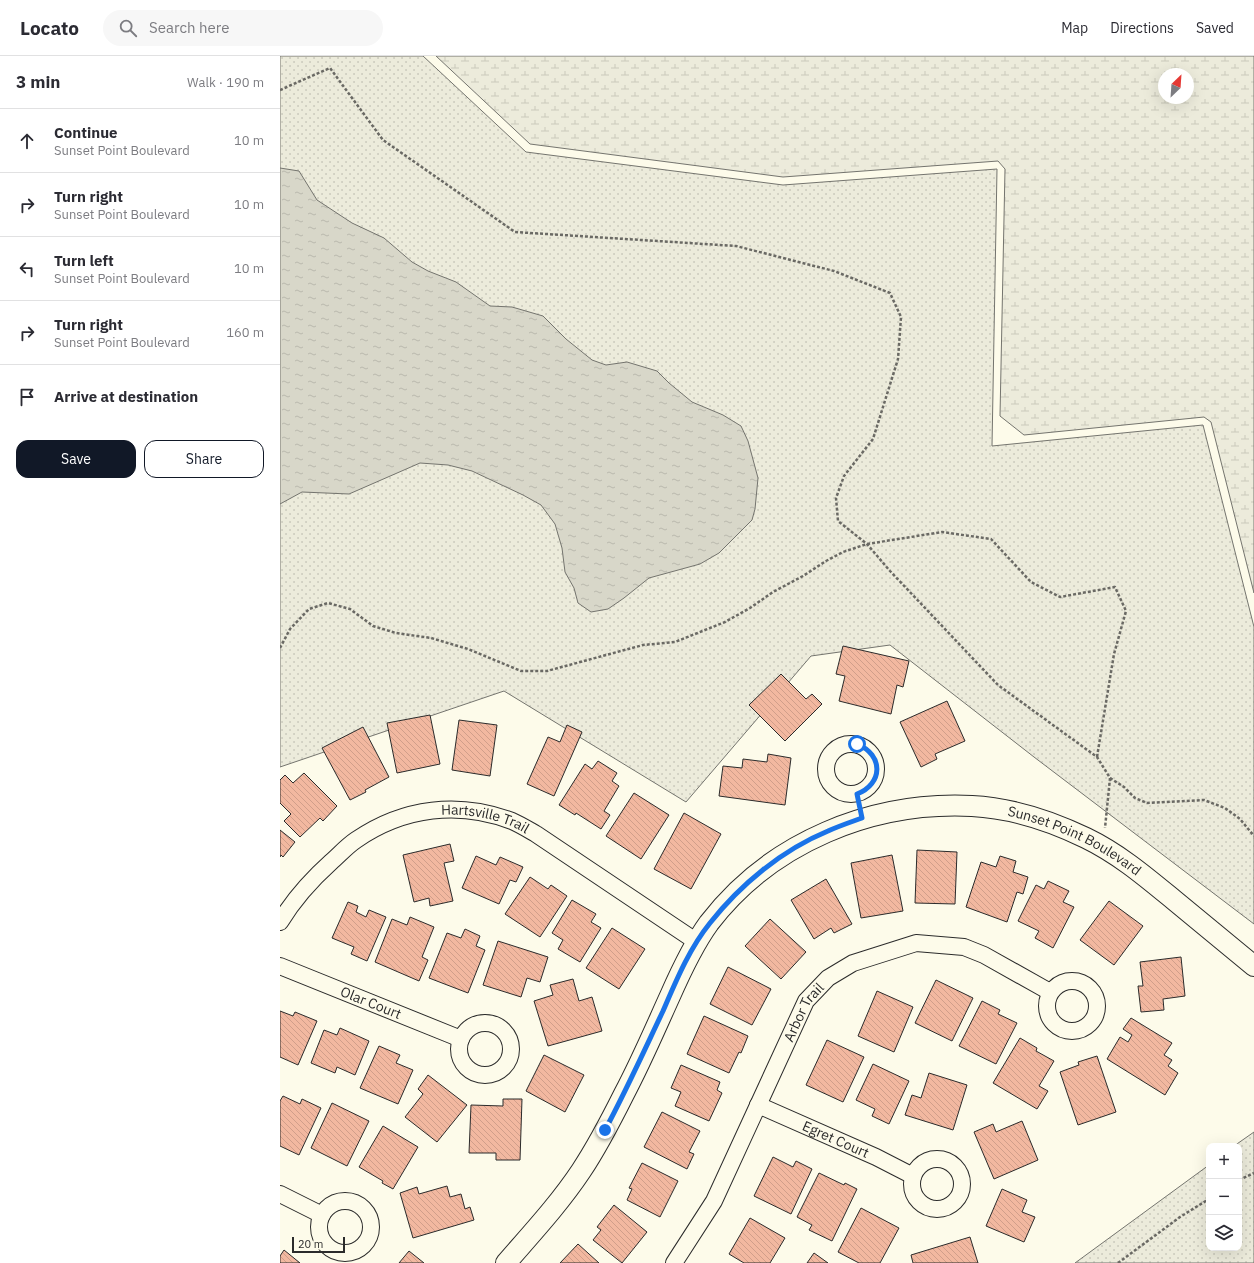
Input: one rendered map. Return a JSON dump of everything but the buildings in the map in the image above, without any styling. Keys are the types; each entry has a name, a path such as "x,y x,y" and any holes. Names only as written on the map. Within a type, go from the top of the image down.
{"street":[{"path":"857,794 862,818"},
{"name":"Sunset Point Boulevard","path":"506,1263 558,1203 582,1170 625,1093 679,975 697,942 709,924 733,896 764,868 799,845 827,831 862,818 936,806 974,806 1014,812 1053,823 1087,838 1118,856 1254,966"},
{"name":"Hartsville Trail","path":"280,922 296,897 319,873 355,840 375,828 403,816 432,810 463,809 491,814 514,822 536,834 697,942"},
{"name":"Arbor Trail","path":"674,1263 714,1201 806,1001 828,978 853,963 916,943 964,947 984,955 1050,992"},
{"name":"Olar Court","path":"280,966 461,1039"},
{"name":"Egret Court","path":"758,1105 876,1157 913,1176"},
{"path":"280,1194 322,1215"}],"path":[{"path":"280,90 330,68 384,140 515,232 736,246 834,271 890,294 901,317 898,359 873,439 844,476 836,498 838,521 868,544 890,572 998,685 1097,757 1110,778 1124,787 1135,798 1147,803 1204,800 1225,808 1240,819 1254,836"},
{"path":"280,648 290,629 309,609 328,603 350,609 373,626 396,633 431,638 461,646 521,671 547,671 637,647 682,640 725,622 750,608 773,592 843,552 868,544 942,532 991,539 1031,582 1060,597 1115,587 1126,611 1114,654 1097,757"},
{"path":"1104,848 1110,778"},
{"path":"1241,1179 1254,1173"},
{"path":"1118,1263 1180,1217 1206,1201"}],"green space":[{"path":"280,56 423,56 526,152 783,185 997,169 992,446 1203,425 1254,627 1254,924 1034,757 890,645 811,656 686,802 504,691 280,767"},
{"path":"436,56 1254,56 1254,593 1211,422 1204,417 1024,435 1000,416 1005,169 998,161 783,177 530,144"},
{"path":"1254,1132 1254,1263 1075,1263 1206,1167 1206,1251 1242,1251 1242,1143 1238,1143"}],"water":[{"path":"280,168 299,171 317,200 352,223 384,238 412,262 428,271 456,282 490,306 512,307 543,316 566,339 592,360 606,365 627,362 657,371 692,402 723,415 741,426 748,441 758,478 755,509 752,520 719,553 700,564 649,578 608,609 591,612 578,603 574,588 565,572 562,548 555,524 541,505 472,471 448,465 420,463 349,494 302,492 280,504"}],"route":[{"path":"605,1130 625,1093 679,975 709,924 733,896 764,868 799,845 827,831 862,818 857,794 870,787 874,781 877,766 875,759 870,752 857,744"}]}
